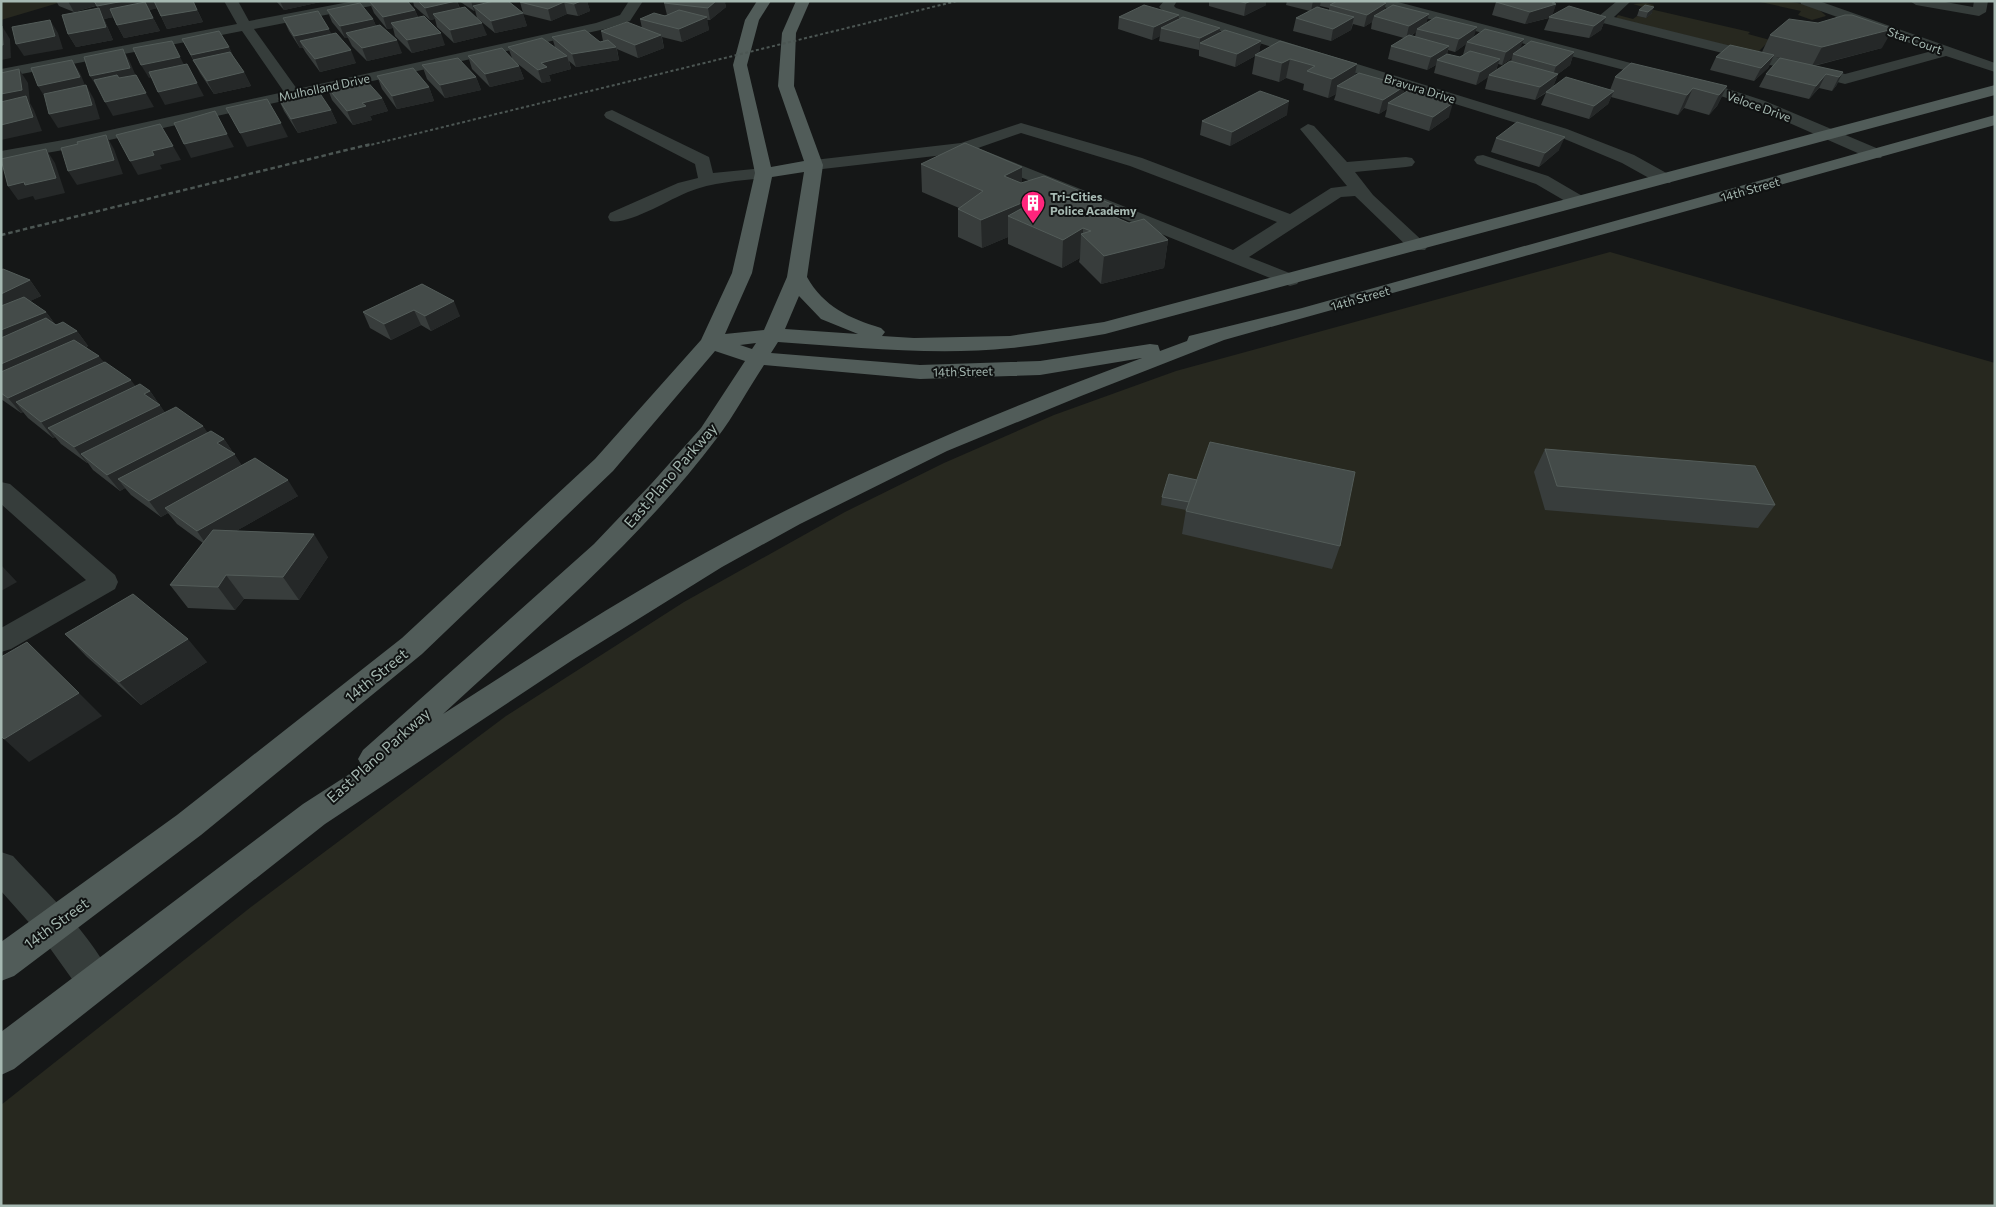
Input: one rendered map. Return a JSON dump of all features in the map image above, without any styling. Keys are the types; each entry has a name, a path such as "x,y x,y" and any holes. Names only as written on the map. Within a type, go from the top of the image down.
{"main road":[{"path":"711,342 742,273 764,173 740,65 752,20 764,1"},
{"name":"East Plano Parkway","path":"314,814 603,550 661,489 709,432 772,335 797,277 814,165 786,86 789,33 803,1"},
{"name":"14th Street","path":"1,964 189,825 412,646 604,465 711,342 772,335 914,344 1010,342 1069,335 1160,315 1995,90"},
{"name":"14th Street","path":"711,342 758,358 920,372 1000,371 1076,363 1215,338 1995,120"},
{"path":"764,173 814,165"},
{"path":"1482,228 1519,253"},
{"path":"797,277 806,295 814,304 840,321 914,344"},
{"path":"1,1056 95,981 314,814 564,650 713,560 791,518 923,454 1004,418 1215,338"}],"street":[{"path":"231,1 245,26 293,94"},
{"path":"1,74 376,1"},
{"name":"Mulholland Drive","path":"1,156 600,26 625,18 636,1"},
{"name":"Veloce Drive","path":"1378,1 1717,90 1766,107 1875,154"},
{"path":"1625,1 1604,19 1845,79 1947,51"},
{"name":"Star Court","path":"1806,1 1826,15 1848,9 1947,51 1995,68"},
{"path":"1916,1 1979,12 1982,1"},
{"name":"Bravura Drive","path":"1171,6 1561,132 1628,159 1664,179"},
{"path":"612,115 703,161 705,176 716,179"},
{"path":"814,165 963,148 1021,128 1136,162 1292,221"},
{"path":"1308,129 1360,190 1418,246"},
{"path":"963,148 1290,280"},
{"path":"1483,160 1542,180 1578,202"},
{"path":"1342,168 1406,162"},
{"path":"617,217 684,187 716,179 764,173"},
{"path":"1235,257 1338,192 1360,190"},
{"path":"1,490 105,582 1,641"},
{"path":"1,867 54,926 95,981"}],"shaded area":[{"path":"1,1 65,1 1,20"},
{"path":"1756,1 1803,4 1820,11 1826,16 1812,20 1798,15 1801,11"},
{"path":"1646,3 1654,5 1650,9 1750,32 1748,34 1770,40 1757,53 1616,18 1618,15 1633,19 1637,16 1646,18 1646,8 1633,4"},
{"path":"1610,252 1995,363 1995,1206 1,1206 1,1105 251,907 506,716 684,602 845,512 944,463 1054,415 1176,371"}],"building":[{"path":"94,1 124,1 97,6"},
{"path":"154,1 193,1 197,10 161,16"},
{"path":"369,1 407,1 415,10 383,17"},
{"path":"418,1 456,1 425,8"},
{"path":"494,1 508,1 523,13 491,21 473,6"},
{"path":"581,1 574,4 564,2 548,9 520,2"},
{"path":"667,1 716,1 708,8 664,3"},
{"path":"1337,1 1381,1 1386,3 1367,15 1330,5"},
{"path":"1553,1 1555,2 1552,3 1556,4 1530,12 1496,2"},
{"path":"145,2 153,18 117,25 110,9"},
{"path":"360,3 373,19 340,26 327,10"},
{"path":"1144,5 1179,15 1154,27 1119,17"},
{"path":"1393,5 1429,14 1409,26 1374,16"},
{"path":"1645,5 1654,7 1648,12 1639,10"},
{"path":"1569,6 1606,17 1594,26 1549,17"},
{"path":"465,7 482,23 450,30 433,14"},
{"path":"1317,7 1354,17 1333,29 1296,18"},
{"path":"99,8 106,27 68,34 62,15"},
{"path":"679,10 707,17 679,29 640,19 654,13 665,16"},
{"path":"318,11 329,29 294,36 283,18"},
{"path":"1845,15 1852,15 1893,29 1822,47 1770,35 1789,19 1818,23"},
{"path":"424,16 441,33 407,40 391,23"},
{"path":"1183,17 1220,28 1200,38 1161,28"},
{"path":"1436,17 1477,27 1459,39 1417,29"},
{"path":"50,20 55,36 16,44 12,27"},
{"path":"627,22 661,35 635,45 601,31"},
{"path":"380,25 397,40 362,48 346,33"},
{"path":"2,26 3,45 1,45"},
{"path":"1485,29 1524,39 1506,52 1467,42"},
{"path":"585,30 600,42 608,40 616,47 572,54 552,37"},
{"path":"1225,30 1261,41 1237,54 1200,43"},
{"path":"219,31 229,47 191,55 182,39"},
{"path":"336,33 351,50 315,59 300,41"},
{"path":"1409,35 1449,46 1431,57 1391,46"},
{"path":"542,38 567,56 541,63 547,67 538,70 508,47"},
{"path":"172,41 180,57 141,65 133,48"},
{"path":"1280,41 1357,64 1332,79 1307,71 1315,66 1290,59 1282,63 1255,55"},
{"path":"1531,41 1574,52 1556,66 1513,54"},
{"path":"1730,45 1774,55 1761,68 1716,57"},
{"path":"502,48 519,66 485,74 468,56"},
{"path":"123,49 130,68 90,76 84,57"},
{"path":"1470,51 1500,59 1480,72 1437,60 1447,54 1460,57"},
{"path":"230,52 244,72 207,81 193,60"},
{"path":"458,58 476,77 440,85 422,65"},
{"path":"1780,58 1843,72 1839,77 1826,74 1816,86 1766,74"},
{"path":"72,60 80,77 38,86 31,68"},
{"path":"1510,61 1558,74 1540,87 1489,75"},
{"path":"1631,63 1727,86 1719,95 1693,88 1687,95 1615,77"},
{"path":"187,64 197,83 158,92 149,72"},
{"path":"413,68 429,87 392,96 377,76"},
{"path":"19,69 22,90 1,94 1,73"},
{"path":"1359,73 1405,86 1383,100 1337,86"},
{"path":"117,75 119,78 136,75 146,93 105,102 94,80"},
{"path":"1566,77 1614,91 1594,106 1546,92"},
{"path":"364,78 382,98 362,103 366,106 347,111 327,87"},
{"path":"86,85 92,105 49,114 44,94"},
{"path":"317,89 331,110 291,119 278,98"},
{"path":"1409,90 1453,103 1433,117 1388,103"},
{"path":"1260,91 1289,101 1232,132 1202,121"},
{"path":"26,96 33,117 1,125 1,102"},
{"path":"267,99 281,123 240,133 226,108"},
{"path":"215,111 227,134 184,144 174,123"},
{"path":"1517,122 1565,137 1545,153 1496,138"},
{"path":"160,124 173,146 152,151 154,155 130,161 116,135"},
{"path":"106,135 114,160 68,171 61,148"},
{"path":"965,143 1022,167 1004,176 1021,183 1044,176 1121,208 1110,215 1129,223 1144,219 1168,240 1104,256 1081,234 1091,231 1083,228 1063,240 1008,216 1028,205 1024,202 981,220 958,209 983,191 921,164"},
{"path":"46,149 56,178 25,185 24,182 8,186 1,159"},
{"path":"3,269 30,280 1,294 1,270"},
{"path":"422,284 454,301 425,316 414,310 384,324 363,312"},
{"path":"24,297 46,312 1,330 1,306"},
{"path":"46,318 56,325 63,322 77,331 1,364 1,338"},
{"path":"74,340 99,356 8,398 1,393 1,372"},
{"path":"105,362 131,380 41,422 16,402"},
{"path":"140,384 150,391 144,394 160,405 74,447 48,428"},
{"path":"176,407 203,426 107,475 81,454"},
{"path":"211,431 224,439 217,443 235,454 149,501 118,479"},
{"path":"1210,442 1355,472 1340,546 1186,511"},
{"path":"1545,449 1755,466 1775,505 1557,486"},
{"path":"255,458 288,480 197,531 165,508"},
{"path":"1169,474 1197,480 1189,502 1162,497"},
{"path":"213,530 314,534 283,577 226,575 218,587 170,585"},
{"path":"133,594 188,639 119,682 65,634"},
{"path":"27,642 79,693 4,739 1,736 1,657"}],"railway":[{"path":"366,146 957,1"},
{"path":"1,235 371,144"}],"place":[{"name":"Tri-Cities Police Academy","path":"1033,224"}]}
